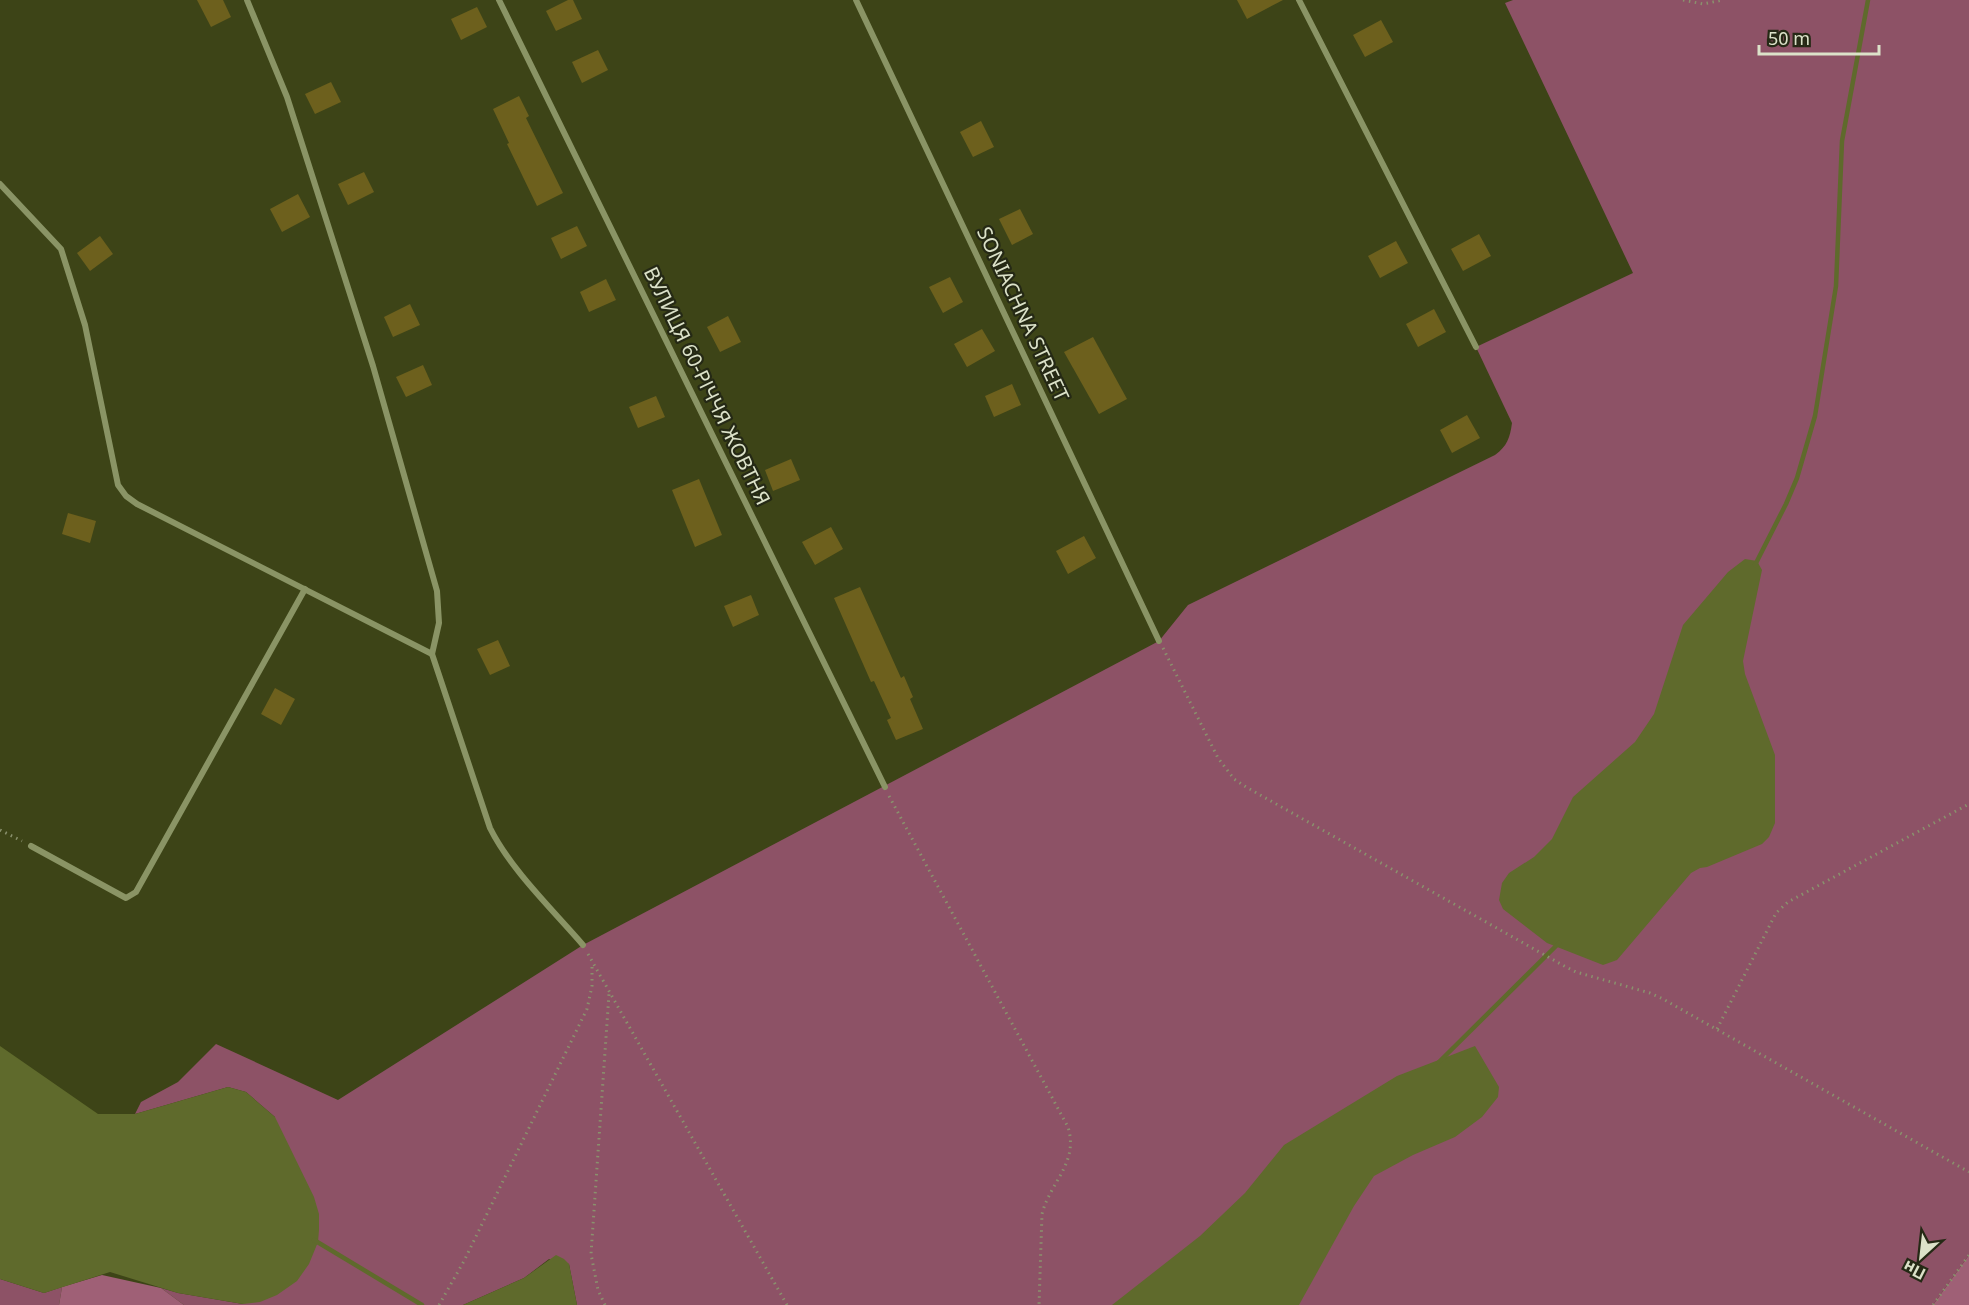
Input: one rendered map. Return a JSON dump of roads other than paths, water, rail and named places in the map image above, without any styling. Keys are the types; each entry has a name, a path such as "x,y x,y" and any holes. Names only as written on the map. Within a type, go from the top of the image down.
{"street":[{"path":"247,0 291,108 373,366 437,591 439,622 432,654 490,828 497,843 517,869 583,945"},
{"name":"ВУЛИЦЯ 60-РІЧЧЯ ЖОВТНЯ","path":"499,0 885,787"},
{"name":"SONIACHNA STREET","path":"856,0 1160,641"},
{"path":"1299,0 1476,347"},
{"path":"0,184 61,249 85,325 118,485 126,496 137,504 432,654"},
{"path":"30,846 126,898 136,892 305,589"}],"waterway":[{"path":"1755,565 1797,478 1815,416 1836,286 1842,141 1868,0"},
{"path":"1439,1062 1559,943"},
{"path":"314,1240 422,1305"}]}
